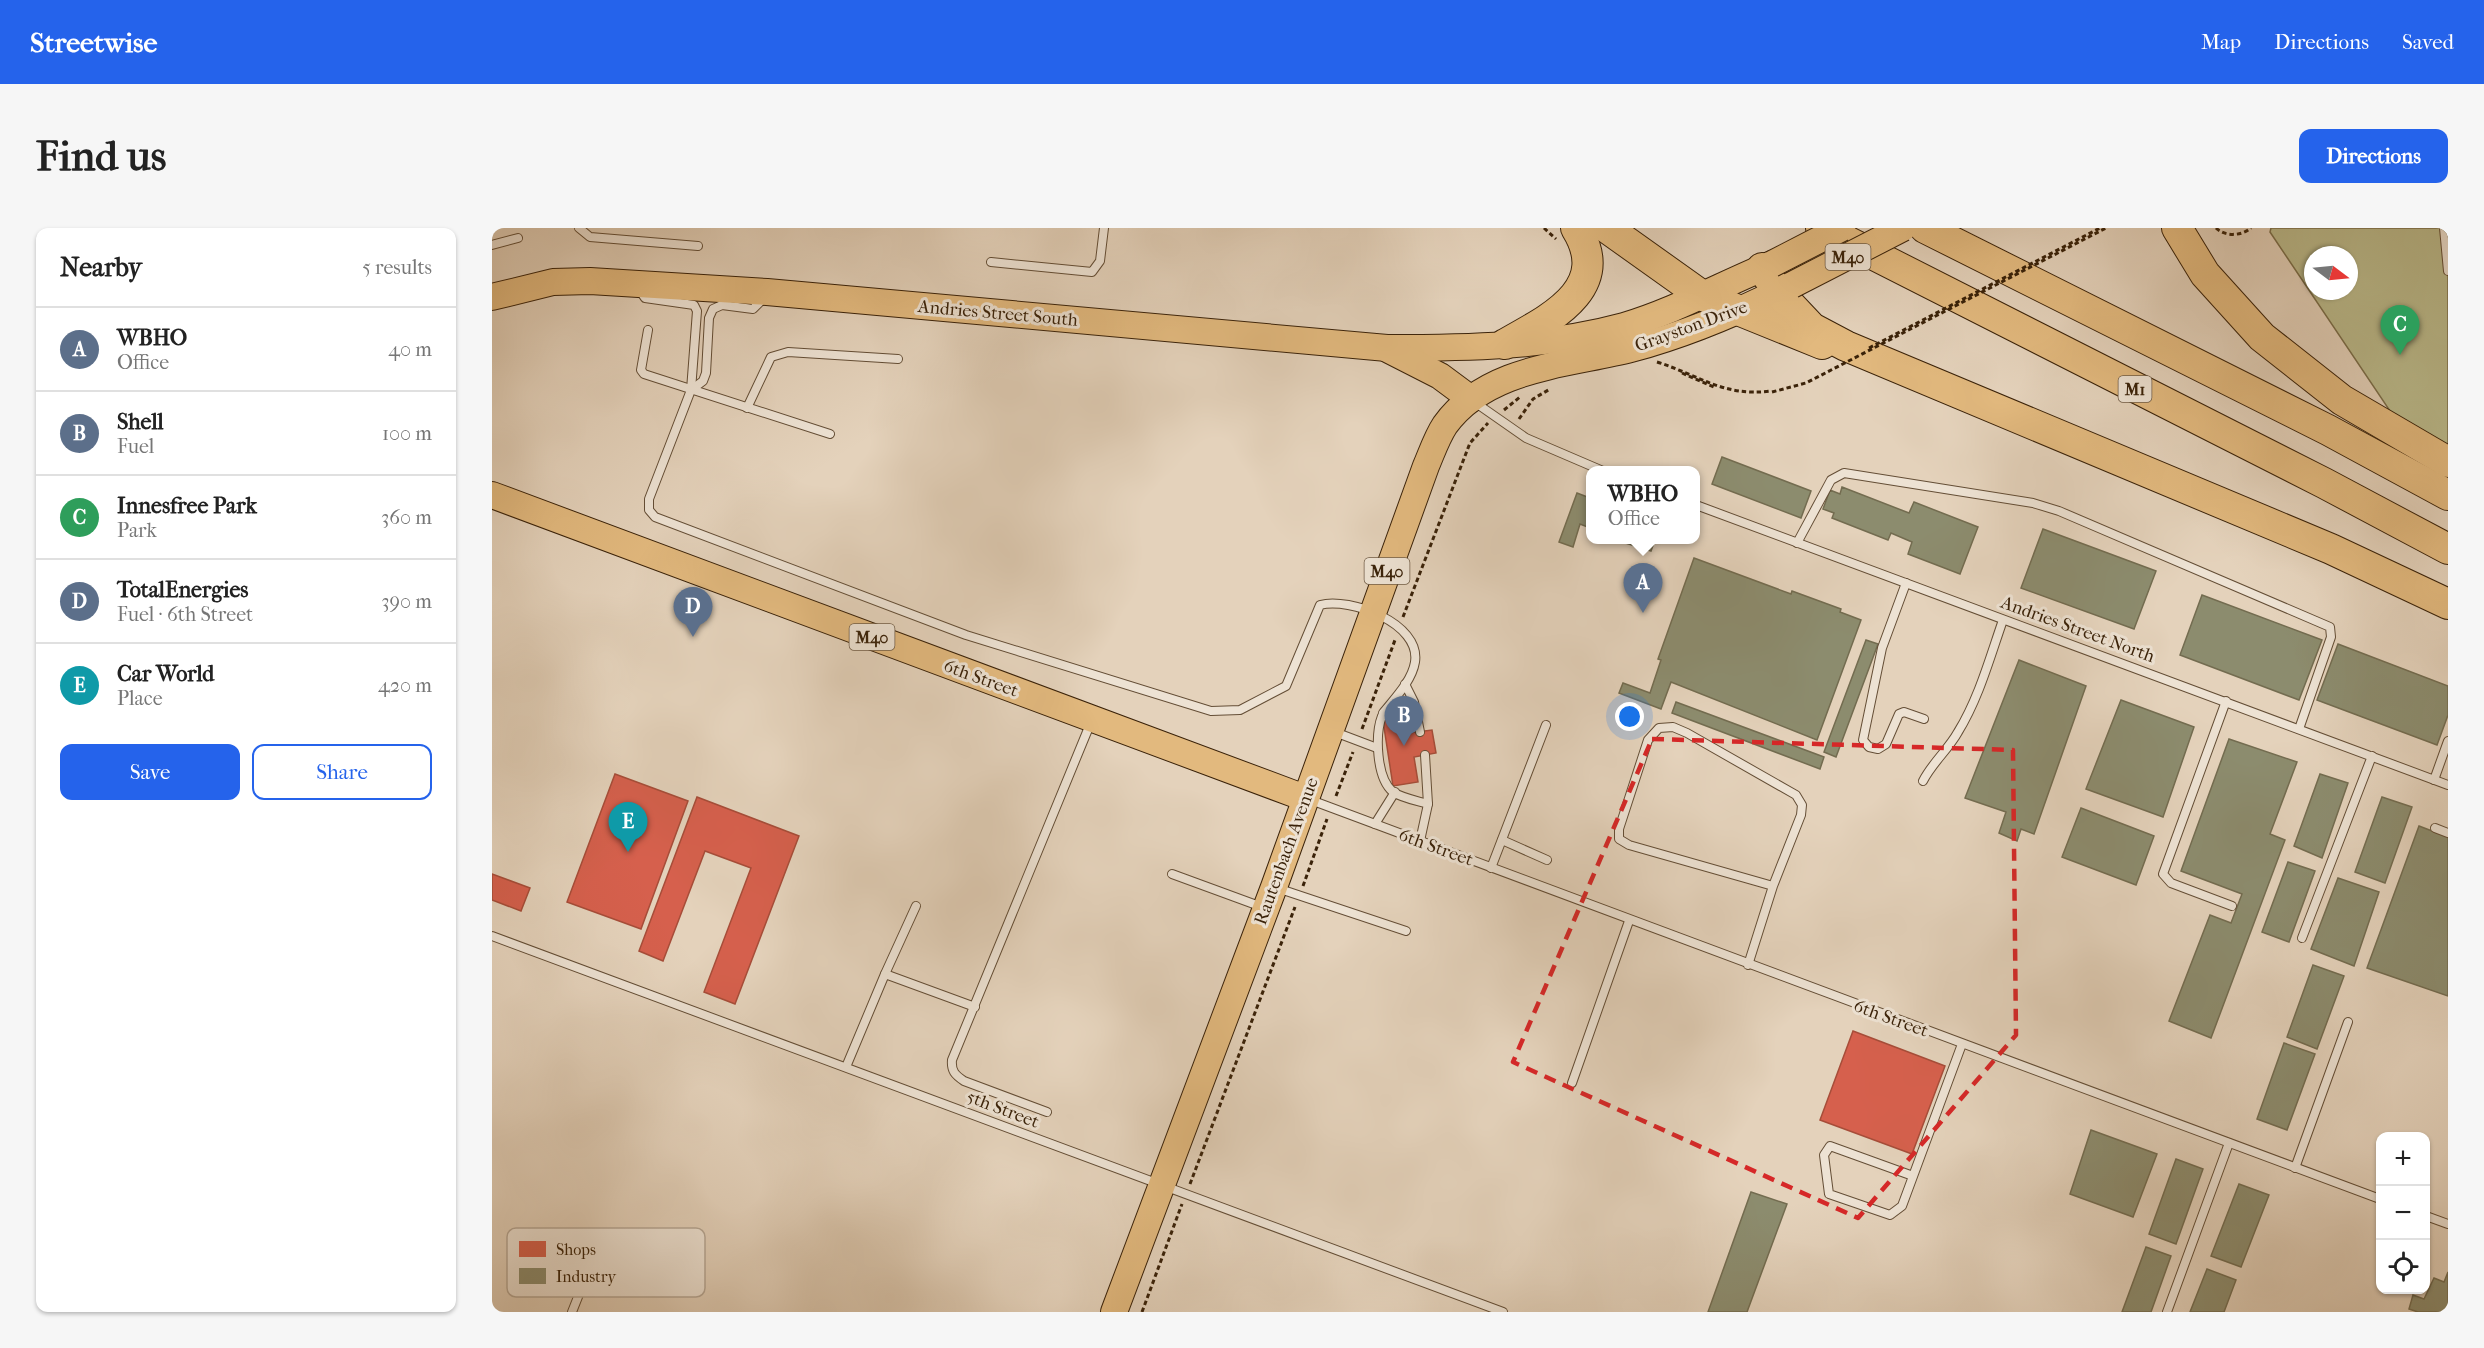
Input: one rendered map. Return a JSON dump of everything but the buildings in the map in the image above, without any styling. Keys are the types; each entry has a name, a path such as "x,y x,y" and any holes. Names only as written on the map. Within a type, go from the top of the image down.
{"highway":[{"path":"1607,228 1701,295 1738,312 2016,419"},
{"name":"M1","path":"1821,228 2324,483 2448,549"},
{"path":"1924,228 2328,430 2448,495"},
{"path":"2177,228 2205,274 2262,337 2342,400 2448,462"},
{"path":"2188,228 2199,249 2262,337"},
{"path":"1505,344 1563,310 1580,289 1584,279 1586,255 1568,236"},
{"path":"1776,278 1812,328 1846,346 2331,549 2448,604"}],"main road":[{"name":"Grayston Drive","path":"1471,399 1492,385 1525,373 1632,348 1738,312 1776,278 1842,228"},
{"name":"Grayston Drive","path":"1505,344 1559,339 1624,326 1701,295 1776,278 1903,228"},
{"name":"Andries Street South","path":"492,297 553,282 590,281 767,292 1387,348 1505,344"},
{"path":"1387,348 1440,376 1471,399"},
{"name":"Rautenbach Avenue","path":"1114,1312 1270,898 1329,730 1436,442 1454,414 1471,399"},
{"name":"6th Street","path":"492,495 1305,798"}],"lane":[{"path":"579,228 590,237 698,246"},
{"path":"991,262 1092,272 1100,261 1104,228"},
{"path":"2444,228 2448,272"},
{"path":"492,245 518,238"},
{"path":"635,285 645,297 694,305 697,311 691,390 649,499 649,510 655,517 966,635 1199,709 1224,713 1240,710 1286,686 1320,605 1330,602 1373,611 1400,627 1413,644 1415,666 1406,684 1383,715 1378,727 1377,748 1388,785 1395,792 1428,804"},
{"path":"691,390 703,381 706,373 710,318 713,309 722,305 753,309 762,302 767,292"},
{"path":"648,330 640,370 691,390 830,434"},
{"path":"747,408 771,357 779,353 898,359"},
{"path":"1471,399 1512,430 1590,466"},
{"path":"1797,543 1831,480 1844,473 2033,503 2059,511 2330,627 2331,637 2299,729"},
{"name":"Andries Street North","path":"1700,507 2448,785"},
{"path":"1906,583 1882,648 1863,740 1869,747 1878,749 1886,744 1899,714 1904,712 1924,719"},
{"path":"1923,781 1935,760 1958,733 1977,694 2003,620"},
{"path":"1406,684 1420,732"},
{"path":"2226,701 2163,874 2171,883 2232,906"},
{"path":"1047,1112 964,1081 955,1076 952,1060 1092,719"},
{"path":"1491,868 1546,725"},
{"path":"1748,965 1773,886 1801,814 1802,805 1796,795 1687,733 1673,728 1659,728 1648,740 1618,829 1619,839 1629,844 1773,886"},
{"path":"1329,730 1377,748"},
{"path":"2434,780 2448,741"},
{"path":"1420,841 1428,804 1425,755"},
{"path":"2302,938 2372,756"},
{"path":"1375,824 1395,792"},
{"name":"6th Street","path":"1305,798 1629,921 2376,1198"},
{"path":"2435,828 2448,832"},
{"path":"1502,840 1547,860"},
{"path":"1172,874 1270,898 1299,897 1406,931"},
{"path":"846,1067 916,906"},
{"path":"1572,1083 1629,921"},
{"name":"5th Street","path":"492,936 1503,1312"},
{"path":"885,974 975,1007"},
{"path":"2295,1168 2348,1022"},
{"path":"1913,1176 1830,1146 1824,1155 1829,1194 1890,1215 1902,1206 1962,1044"},
{"path":"2166,1312 2229,1143"},
{"path":"2430,1217 2448,1224"},
{"path":"572,1312 578,1297"}],"path":[{"path":"1544,228 1568,236"},
{"path":"1772,392 1806,382 2100,228"},
{"path":"1653,363 1728,392 1749,395 1772,392 1806,383 2106,228"},
{"path":"2217,228 2235,233 2250,228"},
{"path":"1512,430 1533,399 1555,387"}],"highlighted area":[{"path":"1652,739 2013,750 2016,1035 1858,1218 1513,1062"}],"green space":[{"path":"2271,228 2448,228 2448,451 2396,420 2316,300 2358,300 2358,246 2304,246 2304,283 2270,232"}],"place":[{"name":"Innesfree Park","path":"2400,355"},
{"name":"WBHO","path":"1643,613"},
{"name":"TotalEnergies","path":"693,637"},
{"name":"Shell","path":"1404,746"},
{"name":"Car World","path":"628,852"}]}
